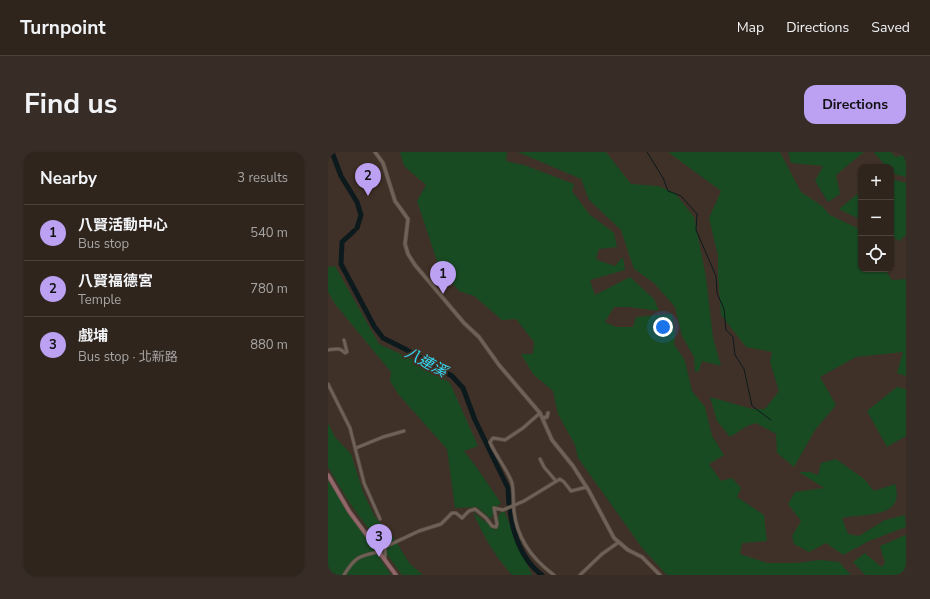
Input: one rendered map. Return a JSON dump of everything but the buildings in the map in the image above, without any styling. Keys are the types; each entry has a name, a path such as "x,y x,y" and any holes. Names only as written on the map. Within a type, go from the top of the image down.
{"main road":[{"path":"328,475 348,511 396,575"}],"street":[{"path":"375,152 383,163 395,201 408,219 405,244 408,254 427,280 464,323 479,337 492,356 540,412 552,440 573,466 587,487 610,532 628,550 642,557 660,575"},
{"path":"328,350 338,348 345,353 347,352 344,340"},
{"path":"328,384 350,428 364,483 380,519"},
{"path":"540,412 523,428 505,440 493,438 490,440 495,454 512,483 513,504 517,528 522,540 534,558 554,575"},
{"path":"543,418 547,416 548,413"},
{"path":"356,448 383,437 404,431"},
{"path":"540,459 544,467 556,482"},
{"path":"385,561 385,547 419,531 441,524 452,513 456,513 462,518 469,511 475,509 486,518 492,526 496,527 497,524 494,508 503,510 513,504 524,501 553,482 560,479 571,491 587,487"},
{"path":"580,575 602,554 620,542"},
{"path":"344,575 352,561 360,556 378,552"}],"green space":[{"path":"400,152 507,152 506,161 524,165 574,184 572,191 589,214 614,233 617,247 599,249 596,258 600,261 615,266 623,257 625,270 590,280 595,295 630,277 654,299 659,311 629,307 614,307 605,322 616,327 633,327 636,317 672,314 675,335 674,344 685,361 692,391 705,407 712,436 724,455 709,464 721,481 732,478 741,488 737,497 764,515 767,541 742,543 740,554 767,563 797,563 820,560 839,562 851,575 667,575 643,549 578,458 575,445 558,414 553,391 533,374 521,354 533,354 534,342 516,319 502,320 474,296 459,291 439,267 417,201 426,185 404,166"},
{"path":"518,152 606,152 631,184 658,186 675,193 694,217 706,277 713,338 721,366 702,361 699,371 695,372 694,357 682,336 675,307 654,283 634,269 621,230 589,200 581,179"},
{"path":"668,152 780,152 801,192 822,206 830,215 858,229 858,272 887,272 892,280 906,279 906,376 897,373 903,352 856,357 820,377 836,405 815,430 794,467 777,453 776,434 756,423 747,426 730,437 717,421 710,397 752,409 765,409 779,391 770,362 772,352 746,347 721,315 718,256 709,218 721,191"},
{"path":"788,152 864,152 836,175 840,194 828,202 815,181 823,166 791,163"},
{"path":"891,152 896,157 903,155 906,162 906,177 894,174 894,164 884,164 874,153"},
{"path":"894,180 906,183 906,235 899,241 894,238"},
{"path":"858,193 858,218 839,209"},
{"path":"335,266 379,344 416,361 450,383 478,446 464,451 479,470 501,503 495,508 491,519 477,507 455,508 447,449 399,395 390,381 391,372 335,304 328,292 328,267"},
{"path":"897,387 906,389 906,436 887,447 867,411"},
{"path":"328,423 335,437 351,454 363,492 375,517 391,534 410,564 423,575 402,575 349,502 328,467"},
{"path":"836,459 864,479 874,491 895,484 897,496 894,504 880,513 842,518 848,534 859,536 885,520 905,515 906,527 869,541 843,555 826,543 809,552 794,544 792,536 801,521 788,504 795,492 824,488 799,472 810,472 818,475 821,463"},
{"path":"328,481 391,575 328,575"},
{"path":"504,511 532,575 512,575 500,561 490,545 473,512 496,530 499,514"},
{"path":"906,535 906,575 865,575 853,562 865,553 881,567 885,563 880,546"}],"waterway":[{"name":"八連溪","path":"332,152 341,176 357,202 361,215 357,228"},
{"path":"647,152 663,178 668,191 681,196 697,214 696,230 716,276 717,293 724,309 726,330 733,337 735,355 744,369 752,406 771,420"},
{"name":"八連溪","path":"354,231 342,242 341,264 374,326 383,338 452,376 463,388 475,420 508,488 509,504"},
{"name":"八連溪","path":"510,509 513,527 519,545 529,562 542,575"}],"place":[{"name":"八賢福德宮","path":"368,196"},
{"name":"八賢活動中心","path":"443,294"},
{"name":"戲埔","path":"379,557"}]}
